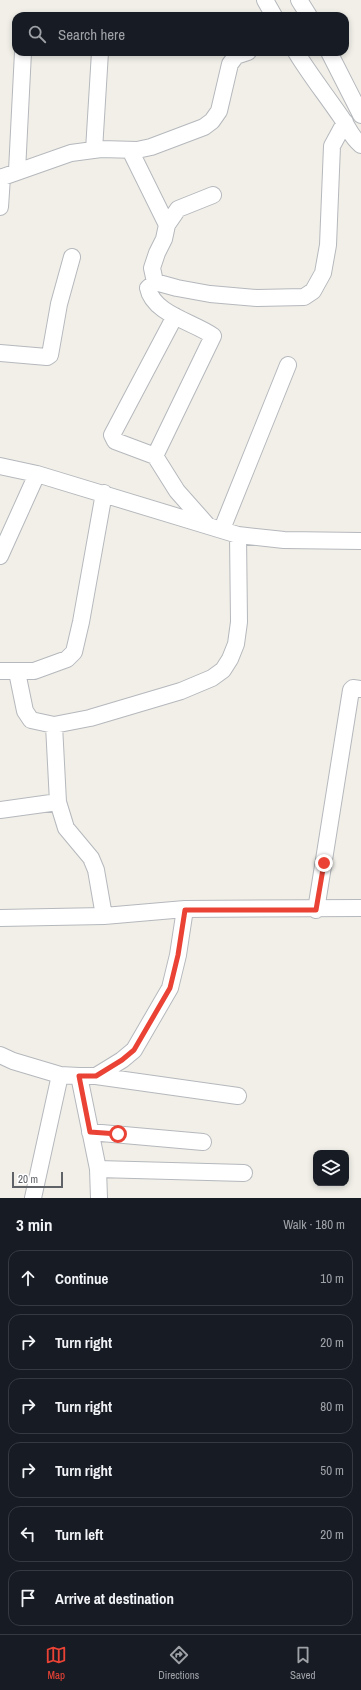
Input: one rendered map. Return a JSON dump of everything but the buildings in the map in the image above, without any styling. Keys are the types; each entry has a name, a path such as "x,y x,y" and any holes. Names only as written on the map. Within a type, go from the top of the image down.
{"street":[{"path":"264,0 272,12"},
{"path":"299,0 306,12"},
{"path":"17,171 23,56"},
{"path":"94,150 100,56"},
{"path":"0,207 1,178 17,171 71,153 94,150 130,150 150,146 204,127 212,121 219,111 230,64 236,56"},
{"path":"298,56 311,76 345,122 352,138 361,145"},
{"path":"331,56 361,115"},
{"path":"155,282 210,294 257,298 304,297 314,291 323,273 328,246 332,146 345,122"},
{"path":"130,150 167,225"},
{"path":"155,282 152,268 164,239 167,225 178,209 213,195"},
{"path":"0,353 50,355 59,304 72,257"},
{"path":"155,282 148,288 149,295 160,307 213,336 213,339 155,456"},
{"path":"175,316 112,435 115,442 155,456 177,491 215,528"},
{"path":"215,528 288,365"},
{"path":"0,466 37,474 104,493 238,535 284,540 361,541"},
{"path":"0,556 37,474"},
{"path":"0,672 17,672 46,667 67,659 74,652 81,622 104,493"},
{"path":"17,672 25,711 32,720 54,725 90,718 181,691 212,678 223,670 230,659 236,644 239,622 238,535"},
{"path":"316,910 351,690 353,688 361,689"},
{"path":"54,725 58,802 66,828 90,858 96,870 104,916"},
{"path":"0,810 58,802"},
{"path":"0,918 104,916 185,910 316,910 361,908"},
{"path":"96,1076 122,1060 134,1050 170,988 178,955 185,910"},
{"path":"0,1055 13,1061 60,1075 96,1076 238,1096"},
{"path":"33,1198 60,1075"},
{"path":"79,1076 98,1169 98,1198"},
{"path":"90,1132 203,1142"},
{"path":"98,1169 244,1173"}],"route":[{"path":"118,1134 90,1132 79,1076 96,1076 122,1060 134,1050 170,988 178,955 185,910 316,910 324,863"}]}
